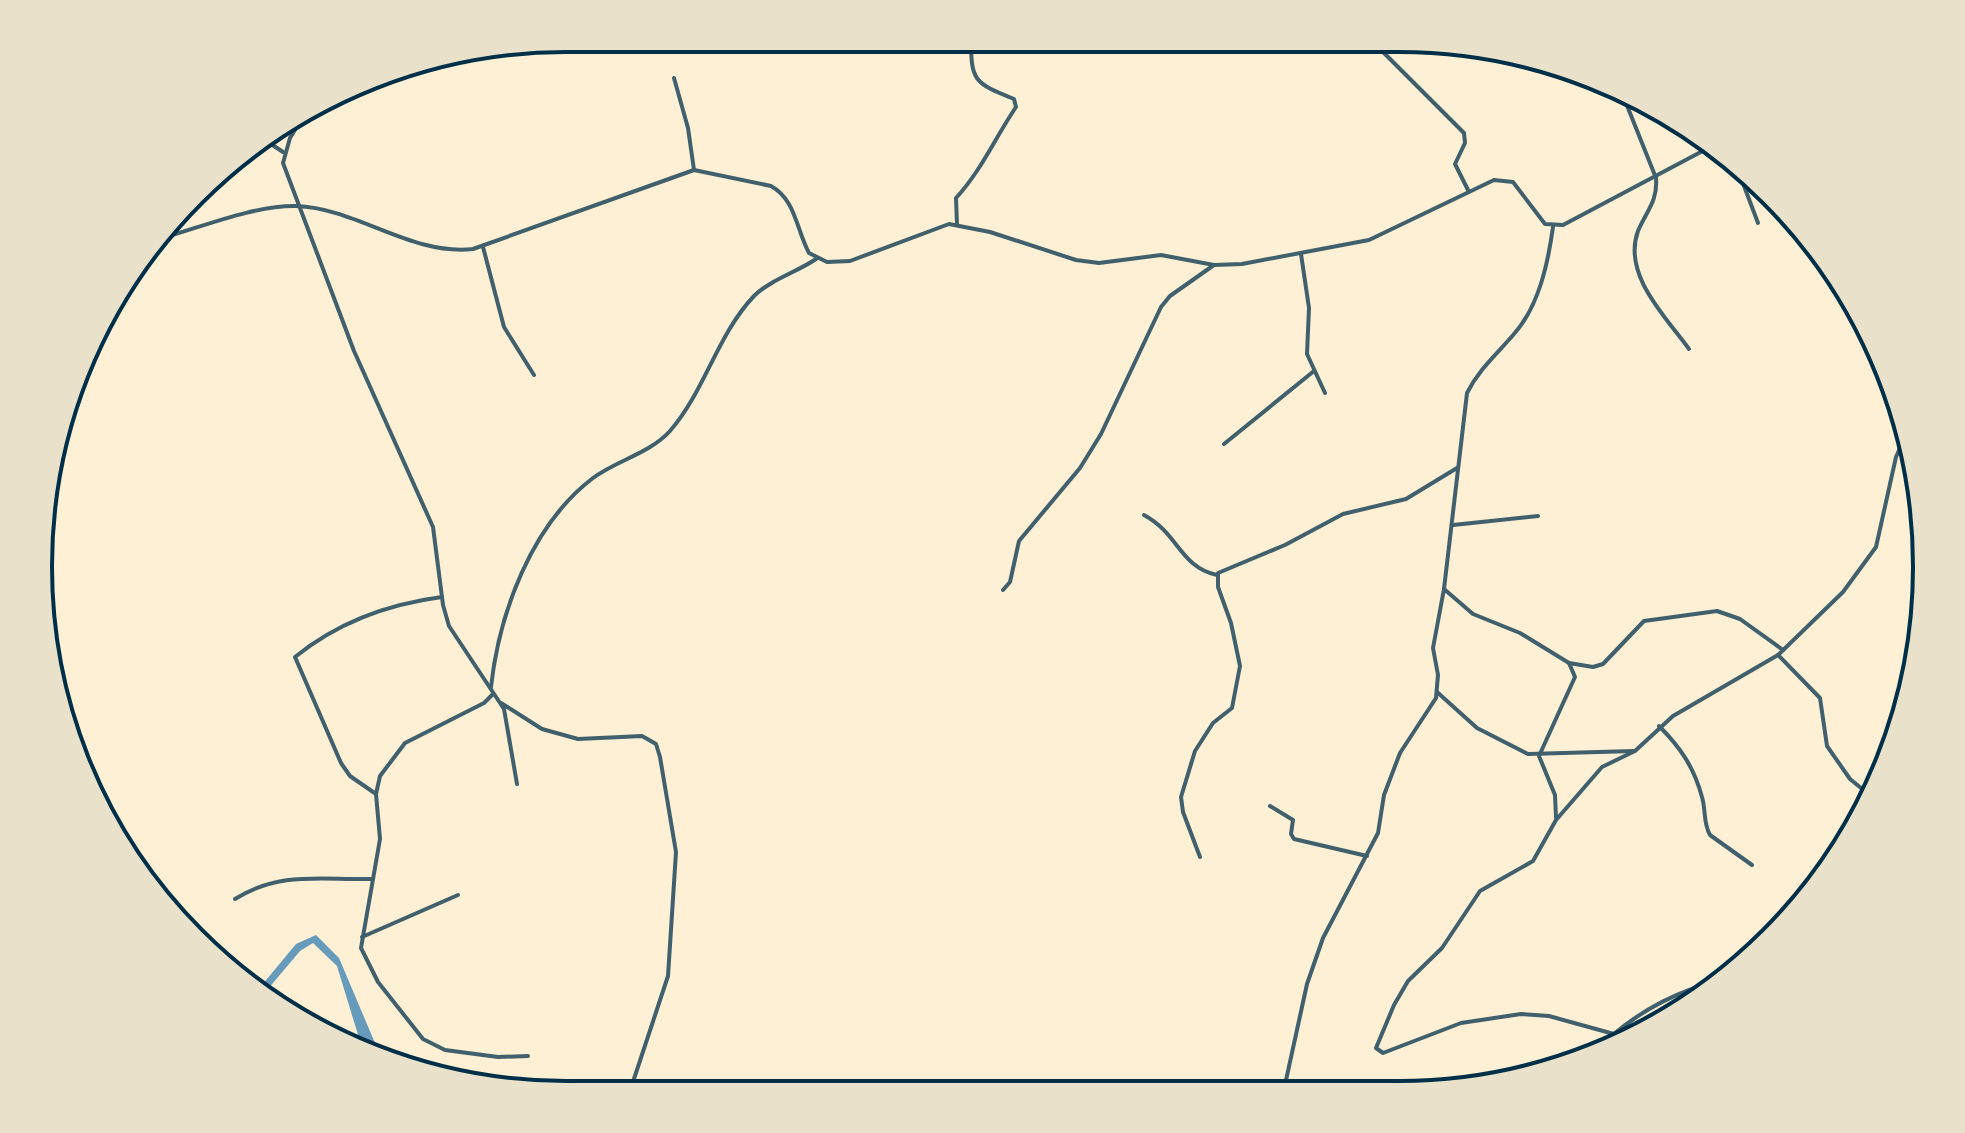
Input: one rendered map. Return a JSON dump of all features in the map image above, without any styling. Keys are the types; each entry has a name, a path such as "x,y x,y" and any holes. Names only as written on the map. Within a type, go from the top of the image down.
{"street":[{"path":"957,225 956,198 973,181 989,147 1016,107 1014,99 981,85 973,76 972,52"},
{"path":"1383,52 1464,133 1465,143 1455,164 1468,190"},
{"path":"674,78 688,128 694,170"},
{"path":"1627,106 1656,178 1655,200 1637,234 1636,260 1641,280 1689,349"},
{"path":"296,129 283,153 283,163 354,351 433,527 442,597 459,645 501,703 542,729 578,739 642,736 656,744 676,852 668,976 633,1081"},
{"path":"272,145 283,153"},
{"path":"528,1056 498,1057 445,1050 423,1039 366,964 362,937 380,839 376,794 380,776 405,743 491,699 495,651 512,596 547,528 595,476 633,457 668,433 755,294 816,259 850,261 932,228 957,225 1076,260 1099,263 1161,255 1214,265 1301,254 1369,240 1494,180 1513,182 1545,224 1553,227 1656,178 1702,152"},
{"path":"173,235 274,208 297,206 352,219 434,248 455,251 483,247 694,170 771,186 782,192 790,202 804,244 816,259"},
{"path":"1744,186 1758,223"},
{"path":"1286,1081 1307,984 1323,938 1382,822 1384,795 1395,765 1437,692 1433,648 1444,589 1467,393 1483,365 1516,332 1530,309 1541,283 1553,227"},
{"path":"483,247 504,327 534,375"},
{"path":"1301,254 1309,308 1307,354 1325,393"},
{"path":"1003,590 1010,582 1019,541 1080,468 1101,434 1161,307 1170,296 1214,265"},
{"path":"1224,444 1314,371"},
{"path":"1613,1034 1549,1016 1521,1014 1461,1023 1388,1051 1377,1051 1394,1005 1408,981 1442,948 1484,887 1533,861 1556,820 1602,767 1635,751 1659,726 1778,655 1843,592 1869,561 1879,537 1898,447"},
{"path":"1217,575 1222,569 1285,545 1343,514 1406,499 1457,468"},
{"path":"1144,515 1173,537 1193,567 1217,575"},
{"path":"1452,525 1538,516"},
{"path":"1200,857 1183,812 1181,797 1195,751 1213,723 1232,708 1240,666 1217,575"},
{"path":"1444,589 1473,614 1520,633 1569,663 1593,667 1603,664 1644,621 1717,611 1740,619 1783,650"},
{"path":"376,794 350,776 341,763 295,657 314,642 385,608 442,597"},
{"path":"1778,655 1820,698 1827,746 1850,779 1862,789"},
{"path":"1556,820 1555,795 1539,756 1575,677 1569,663"},
{"path":"1437,692 1477,728 1528,754 1635,751"},
{"path":"501,703 517,784"},
{"path":"1659,726 1682,747 1690,764 1710,835 1752,865"},
{"path":"1270,806 1292,818 1294,839 1367,856"},
{"path":"235,899 256,886 279,878 371,879"},
{"path":"362,937 458,895"},
{"path":"1615,1033 1629,1021 1684,994"}],"water":[{"path":"316,935 339,958 375,1044 359,1037 337,966 313,943 300,951 270,987 264,983 296,944"}]}
